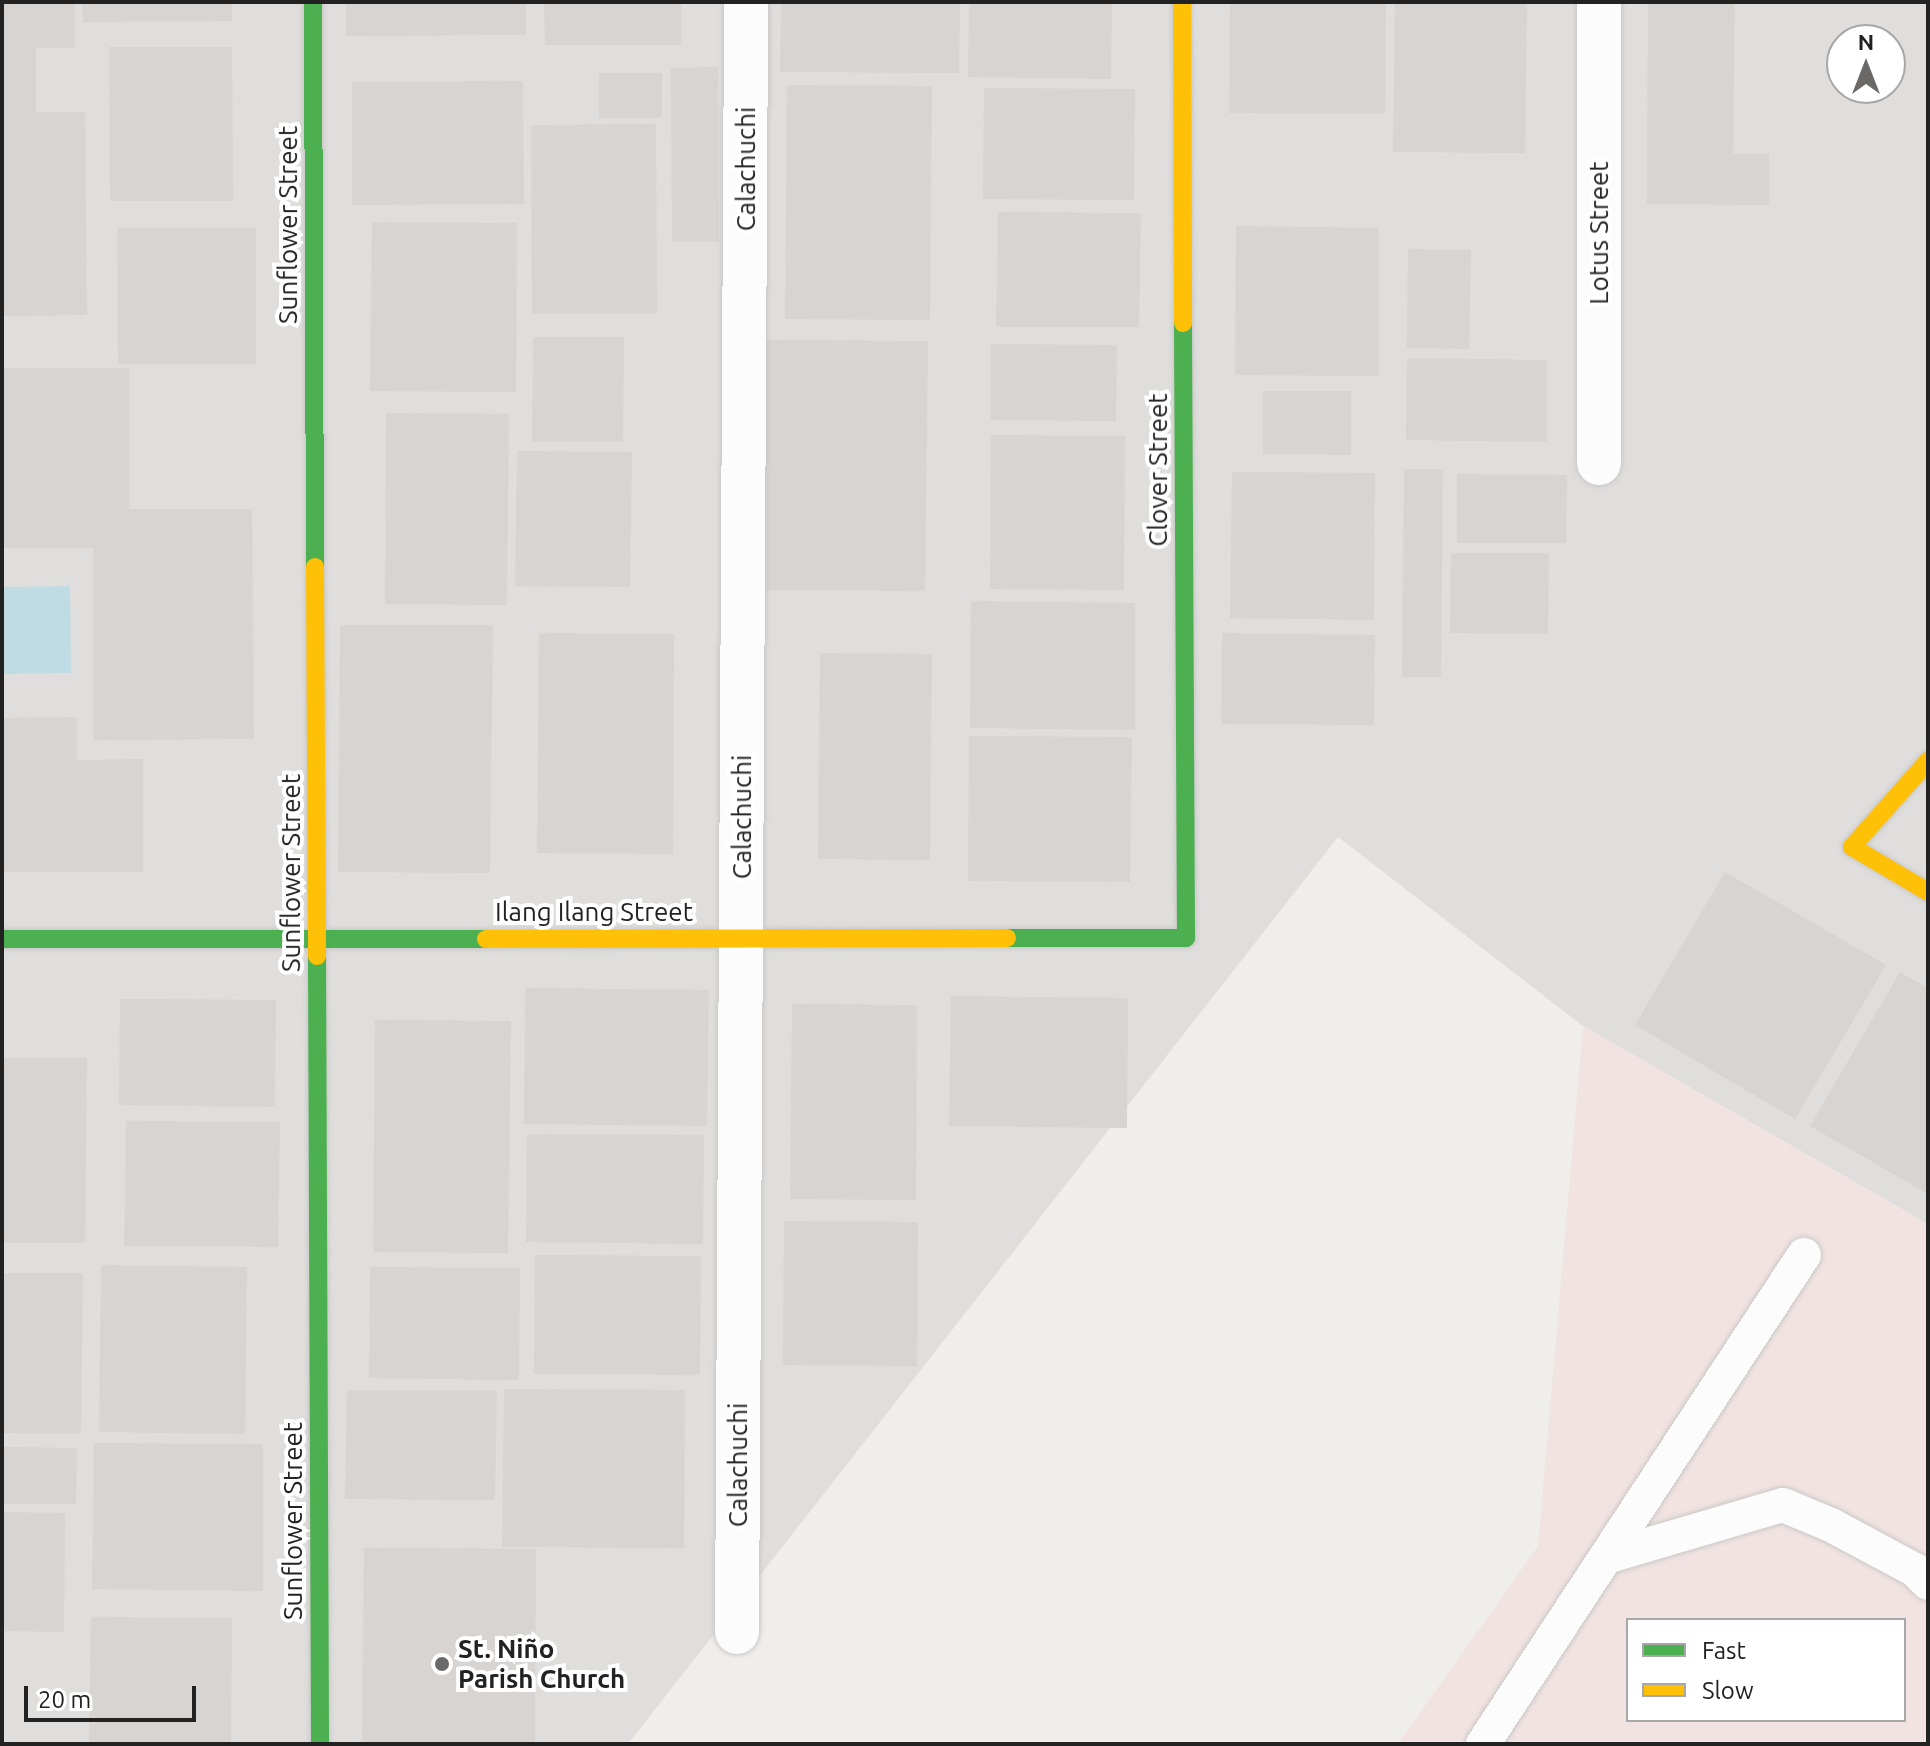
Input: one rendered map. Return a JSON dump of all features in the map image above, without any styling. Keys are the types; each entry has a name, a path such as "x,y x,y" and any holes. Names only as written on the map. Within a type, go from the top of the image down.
{"street":[{"name":"Sunflower Street","path":"313,2 320,1744"},
{"name":"Calachuchi","path":"737,1632 746,2"},
{"name":"Clover Street","path":"1182,2 1186,938"},
{"name":"Lotus Street","path":"1599,2 1599,463"},
{"path":"1928,761 1852,847 1928,892"},
{"name":"Ilang Ilang Street","path":"2,939 1186,938"}],"lane":[{"path":"1483,1744 1804,1255"},
{"path":"1606,1557 1783,1505 1859,1540 1928,1583"}],"shaded area":[{"path":"2,2 1928,2 1928,1224 1583,1026 1338,837 628,1744 2,1744"},
{"path":"1583,1026 1928,1224 1928,1744 1398,1744 1538,1546"}],"water":[{"path":"70,586 71,673 2,674 2,587"}],"building":[{"path":"2,2 75,2 75,48 36,48 36,112 85,112 87,315 2,316"},
{"path":"82,2 232,2 232,21 83,22"},
{"path":"346,2 526,2 526,35 346,36"},
{"path":"544,2 681,2 681,45 545,45"},
{"path":"781,2 960,2 959,73 780,72"},
{"path":"969,2 1112,2 1111,79 968,77"},
{"path":"1230,2 1386,2 1385,114 1229,113"},
{"path":"1395,2 1527,2 1525,153 1393,152"},
{"path":"1648,2 1735,2 1733,154 1769,154 1769,205 1647,204"},
{"path":"109,47 232,47 233,201 110,201"},
{"path":"718,67 719,242 672,242 671,68"},
{"path":"599,73 662,73 662,118 599,118"},
{"path":"523,81 524,204 352,205 352,82"},
{"path":"787,85 932,86 930,320 785,319"},
{"path":"984,88 1135,89 1134,200 983,199"},
{"path":"656,124 657,314 532,314 531,125"},
{"path":"998,212 1141,213 1139,327 996,327"},
{"path":"372,222 517,223 516,392 370,391"},
{"path":"1236,226 1379,228 1379,376 1235,375"},
{"path":"117,228 256,228 256,364 118,364"},
{"path":"1408,249 1471,250 1469,349 1407,348"},
{"path":"533,337 624,337 623,442 532,442"},
{"path":"765,340 928,341 925,591 763,590"},
{"path":"991,344 1117,345 1116,421 991,420"},
{"path":"1407,358 1547,360 1547,442 1406,440"},
{"path":"2,368 129,368 129,509 252,509 254,739 93,740 93,548 2,548"},
{"path":"1263,391 1351,391 1351,455 1263,454"},
{"path":"386,413 509,414 507,605 385,604"},
{"path":"991,435 1125,436 1124,590 990,589"},
{"path":"517,451 632,452 630,587 515,586"},
{"path":"1404,469 1443,469 1441,677 1402,677"},
{"path":"1232,472 1375,473 1374,620 1230,618"},
{"path":"1457,474 1567,475 1566,543 1457,543"},
{"path":"1451,553 1549,553 1548,634 1450,633"},
{"path":"971,601 1135,603 1135,730 970,728"},
{"path":"340,625 493,625 490,873 338,872"},
{"path":"539,633 674,634 673,854 537,853"},
{"path":"1222,633 1375,635 1374,725 1221,724"},
{"path":"820,653 932,654 930,860 818,859"},
{"path":"77,717 77,760 143,759 143,872 2,872 2,718"},
{"path":"969,736 1132,737 1130,882 968,881"},
{"path":"1725,872 1886,965 1795,1119 1635,1025"},
{"path":"1900,972 1928,988 1928,1194 1810,1126"},
{"path":"525,988 709,990 707,1126 524,1124"},
{"path":"951,996 1128,998 1127,1128 949,1126"},
{"path":"120,999 276,1000 275,1107 119,1105"},
{"path":"792,1004 917,1005 916,1200 790,1199"},
{"path":"375,1020 511,1021 508,1253 373,1252"},
{"path":"2,1058 87,1058 85,1243 2,1243"},
{"path":"126,1121 280,1122 278,1247 124,1246"},
{"path":"527,1134 704,1135 703,1244 526,1242"},
{"path":"784,1221 918,1222 917,1366 783,1365"},
{"path":"535,1255 701,1256 700,1375 534,1374"},
{"path":"101,1265 247,1267 245,1434 99,1432"},
{"path":"370,1267 520,1268 519,1380 369,1378"},
{"path":"2,1273 83,1273 81,1434 2,1433"},
{"path":"504,1389 685,1390 684,1548 502,1547"},
{"path":"347,1390 497,1390 495,1500 345,1499"},
{"path":"94,1443 263,1444 263,1591 92,1589"},
{"path":"2,1447 77,1448 76,1504 2,1504"},
{"path":"2,1512 65,1513 64,1632 2,1631"},
{"path":"364,1548 536,1549 535,1744 362,1744"},
{"path":"91,1617 232,1618 231,1744 89,1744"}],"traffic: fast":[{"path":"313,2 315,567"},
{"path":"1007,938 1186,938 1183,323"},
{"path":"2,939 486,939"},
{"path":"317,956 320,1744"}],"traffic: slow":[{"path":"1182,2 1183,323"},
{"path":"315,567 317,956"},
{"path":"1928,761 1852,847 1928,892"},
{"path":"486,939 1007,938"}],"place":[{"name":"St. Niño Parish Church","path":"442,1664"}]}
